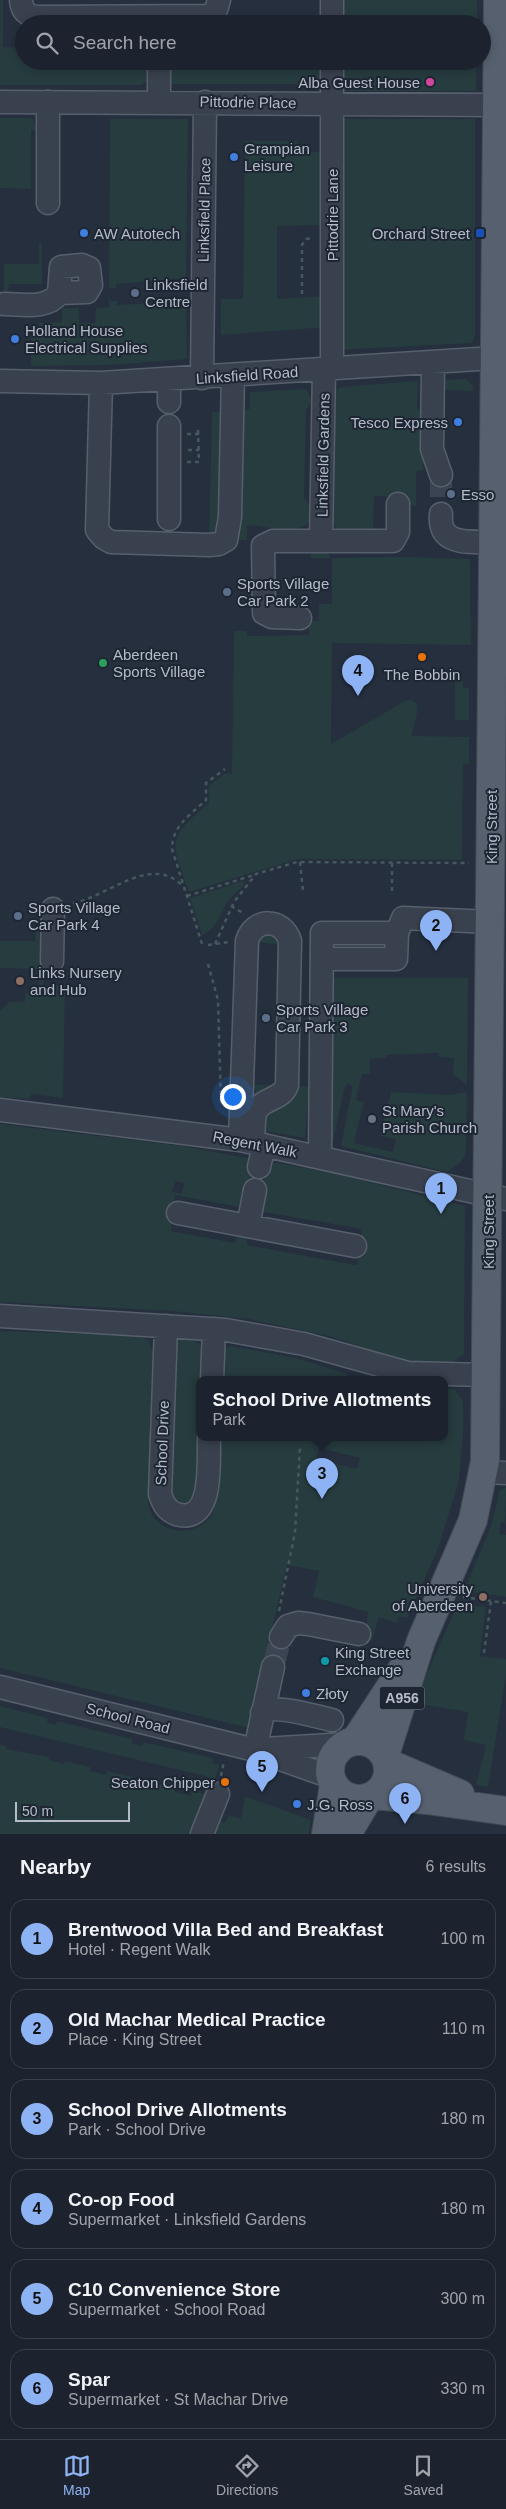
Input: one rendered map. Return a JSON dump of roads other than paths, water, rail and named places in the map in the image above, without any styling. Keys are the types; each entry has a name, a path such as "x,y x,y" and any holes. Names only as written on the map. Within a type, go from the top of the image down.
{"main road":[{"name":"King Street","path":"386,1759 421,1641 495,1472 486,1375 497,1198 490,864 499,706 493,542 494,358 500,308 497,105 498,0"},
{"name":"King Street","path":"350,1742 421,1641"},
{"path":"350,1742 372,1743 386,1759 500,1810"},
{"name":"A956","path":"326,1834 332,1781 332,1758 350,1742"},
{"name":"A956","path":"347,1834 372,1796 386,1781 386,1759"},
{"path":"332,1781 349,1797 372,1796 500,1810"}],"street":[{"path":"21,0 24,12 31,15"},
{"path":"212,15 217,10 219,0"},
{"path":"332,0 332,15"},
{"path":"159,70 159,101"},
{"name":"Pittodrie Lane","path":"328,369 332,237 332,70"},
{"name":"Pittodrie Place","path":"0,102 159,101 497,105"},
{"path":"48,102 48,204"},
{"name":"Linksfield Place","path":"202,378 205,102"},
{"path":"4,304 46,303 59,293"},
{"name":"Linksfield Road","path":"0,381 101,384 169,391 202,378 494,358"},
{"path":"433,362 432,449 441,475"},
{"name":"Linksfield Gardens","path":"321,541 328,369"},
{"path":"101,384 97,530 104,538 111,542 209,545 219,544 226,540 230,517 233,375"},
{"path":"169,426 169,518"},
{"path":"300,618 272,617 264,613 263,546 273,541 393,540 398,532 398,504"},
{"path":"441,514 440,527 444,534 455,539 471,542 493,542"},
{"path":"52,961 63,906"},
{"path":"320,1156 322,933 397,933 403,918 490,922"},
{"path":"245,1141 258,1108 285,1091 287,1085 290,941 287,931 281,926 270,924 259,925 253,929 247,941 245,1141 260,1167"},
{"name":"Regent Walk","path":"0,1110 245,1141 320,1156 497,1198"},
{"path":"248,1226 255,1190"},
{"path":"178,1213 355,1246"},
{"path":"0,1316 214,1329 304,1344 408,1373 486,1375"},
{"name":"School Drive","path":"166,1326 160,1494 163,1504 171,1512 183,1516 196,1513 204,1503 209,1441"},
{"path":"212,1376 214,1329"},
{"path":"281,1635 288,1626 298,1623 359,1634"},
{"path":"255,1750 273,1668"},
{"name":"School Road","path":"0,1687 255,1750 332,1781"},
{"path":"262,1713 276,1709 332,1720"},
{"name":"School Road","path":"255,1750 350,1742"},
{"path":"202,1834 218,1794"}],"tunnel":[{"path":"441,475 441,514"},
{"path":"273,1667 281,1637"}],"place":[{"name":"Alba Guest House","path":"430,82"},
{"name":"Grampian Leisure","path":"234,157"},
{"name":"AW Autotech","path":"84,233"},
{"name":"Orchard Street","path":"480,233"},
{"name":"Linksfield Centre","path":"135,293"},
{"name":"Holland House Electrical Supplies","path":"15,339"},
{"name":"Tesco Express","path":"458,422"},
{"name":"Esso","path":"451,494"},
{"name":"Sports Village Car Park 2","path":"227,592"},
{"name":"The Bobbin","path":"422,657"},
{"name":"Aberdeen Sports Village","path":"103,663"},
{"name":"Co-op Food","path":"358,696"},
{"name":"Sports Village Car Park 4","path":"18,916"},
{"name":"Old Machar Medical Practice","path":"436,951"},
{"name":"Links Nursery and Hub","path":"20,981"},
{"name":"Sports Village Car Park 3","path":"266,1018"},
{"name":"St Mary's Parish Church","path":"372,1119"},
{"name":"Brentwood Villa Bed and Breakfast","path":"441,1214"},
{"name":"School Drive Allotments","path":"322,1499"},
{"name":"University of Aberdeen","path":"483,1597"},
{"name":"King Street Exchange","path":"325,1661"},
{"name":"Złoty","path":"306,1693"},
{"name":"Seaton Chipper","path":"225,1782"},
{"name":"C10 Convenience Store","path":"262,1792"},
{"name":"J.G. Ross","path":"297,1804"},
{"name":"Spar","path":"405,1824"}]}
